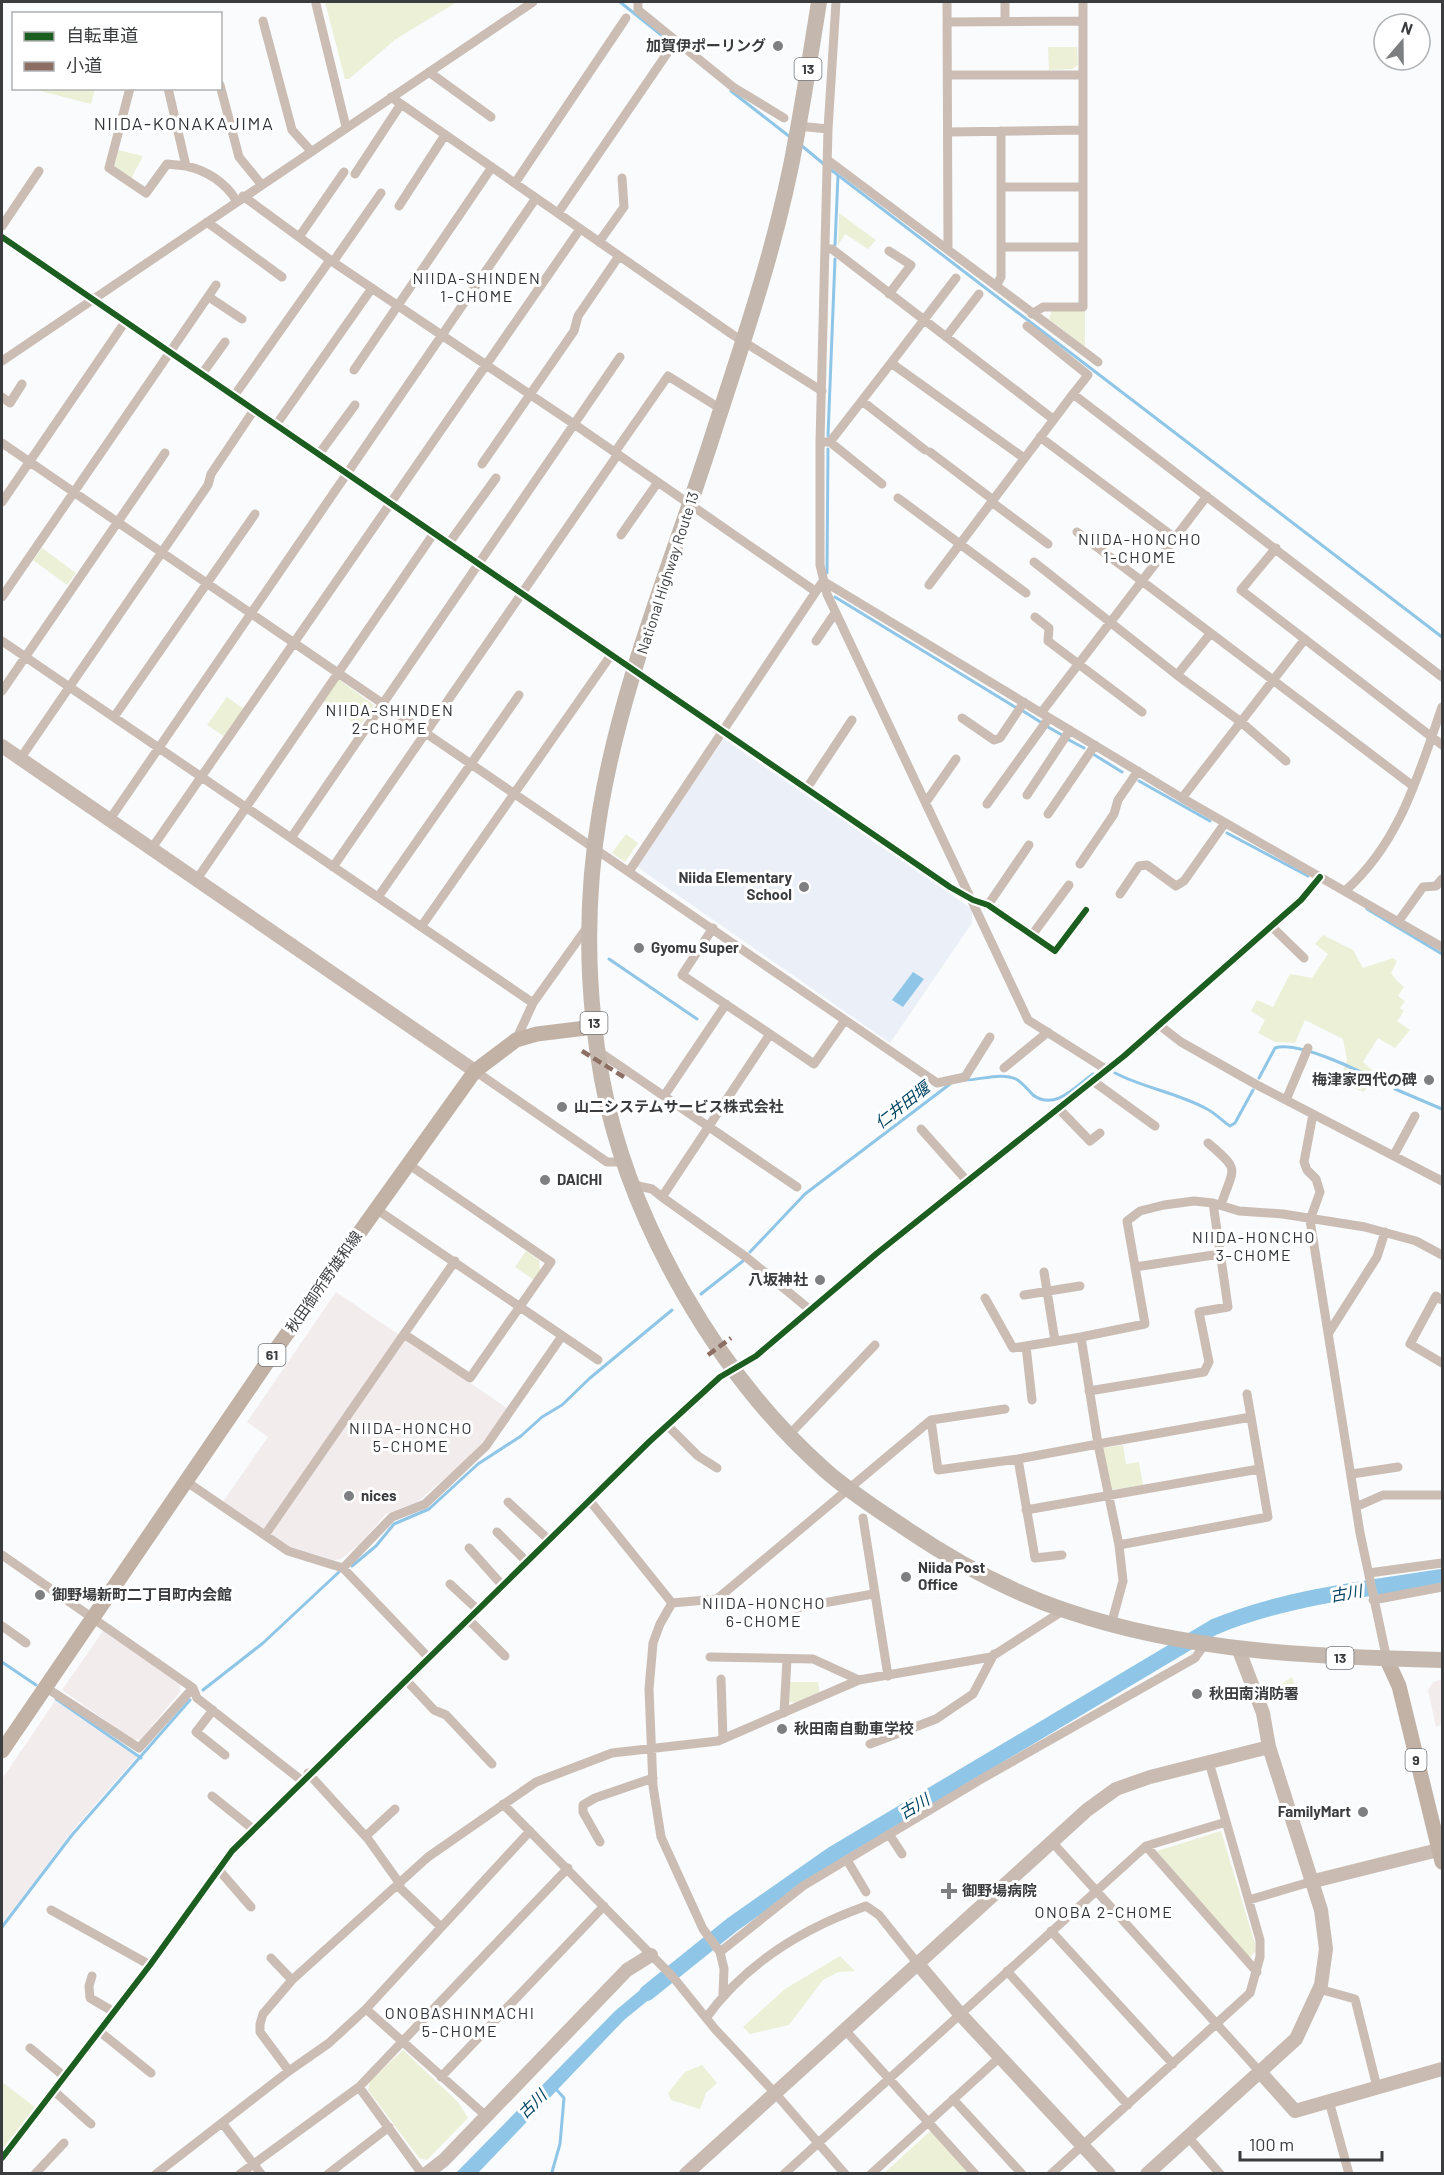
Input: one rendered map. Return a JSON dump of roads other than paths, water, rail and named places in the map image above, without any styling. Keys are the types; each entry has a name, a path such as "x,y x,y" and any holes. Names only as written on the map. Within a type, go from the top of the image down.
{"highway":[{"name":"National Highway Route 13","path":"819,2 780,209 721,409 635,671 609,766 594,849 589,924 594,1027 603,1084 624,1162 669,1265 733,1369 789,1435 847,1489 946,1556 1015,1591 1064,1610 1111,1625 1173,1640 1314,1657 1443,1660"}],"main road":[{"name":"秋田御所野雄和線","path":"2,1751 92,1617 475,1071 516,1040 537,1034 594,1027"},
{"name":"9","path":"1387,1660 1399,1686 1440,1856"}],"street":[{"path":"2,361 533,2"},
{"path":"638,2 638,10 724,80 794,132 828,129"},
{"path":"836,2 828,129 829,174 825,249 822,391 825,442 820,566 823,581 835,613 1028,1020 1107,1070"},
{"path":"947,2 948,249"},
{"path":"1005,2 1005,21"},
{"path":"1032,314 1043,307 1083,307 1083,2"},
{"path":"316,4 346,127"},
{"path":"514,183 626,18"},
{"path":"263,21 291,130 311,151"},
{"path":"947,22 1083,21"},
{"path":"558,213 668,52"},
{"path":"429,72 491,117"},
{"path":"948,75 1083,75"},
{"path":"129,90 109,168 146,193 167,164 203,170 240,198 617,453 815,591"},
{"path":"168,90 186,166"},
{"path":"221,90 239,157 261,184"},
{"path":"391,97 742,342 822,391"},
{"path":"355,174 401,104"},
{"path":"948,132 1083,130"},
{"path":"996,286 1001,277 1001,131"},
{"path":"399,206 445,135"},
{"path":"829,161 1098,362"},
{"path":"354,370 492,167"},
{"path":"2,226 39,171"},
{"path":"299,237 344,172"},
{"path":"599,242 624,207 622,178"},
{"path":"1001,187 1083,187"},
{"path":"234,396 381,193"},
{"path":"110,819 536,198"},
{"path":"207,222 282,277"},
{"path":"152,848 580,229"},
{"path":"2,237 972,900 988,905 1055,951 1086,910"},
{"path":"1001,247 1083,247"},
{"path":"825,249 832,249 1053,419"},
{"path":"889,294 911,265 890,250"},
{"path":"482,464 573,331 578,316 619,256"},
{"path":"825,442 862,401 956,278"},
{"path":"2,597 216,285"},
{"path":"276,425 372,288"},
{"path":"946,337 979,294"},
{"path":"209,297 242,319"},
{"path":"2,502 125,322"},
{"path":"929,585 1088,375 1027,326"},
{"path":"202,374 225,342"},
{"path":"291,838 620,357"},
{"path":"891,363 1024,458"},
{"path":"333,867 668,376 721,409"},
{"path":"2,397 10,403 22,384"},
{"path":"1074,394 1443,677"},
{"path":"862,401 1048,544"},
{"path":"319,454 355,405"},
{"path":"20,759 208,485 211,474 254,410"},
{"path":"1040,437 1174,538"},
{"path":"825,442 882,484"},
{"path":"2,443 594,849 630,870 937,1083 965,1077 990,1037"},
{"path":"2,691 165,453"},
{"path":"449,543 496,478"},
{"path":"621,535 658,482"},
{"path":"987,804 1078,664 1207,496"},
{"path":"898,498 1026,593"},
{"path":"114,717 255,514"},
{"path":"1077,532 1272,682 1413,786"},
{"path":"196,879 434,533"},
{"path":"1276,548 1241,590 1443,745"},
{"path":"1034,562 1177,675 1241,722 1286,761"},
{"path":"630,870 721,730 823,581"},
{"path":"823,581 1182,798 1443,947"},
{"path":"816,641 835,613"},
{"path":"1035,617 1049,628 1048,641 1142,712"},
{"path":"1177,675 1210,634"},
{"path":"1182,798 1305,639"},
{"path":"2,641 533,1003"},
{"path":"421,927 611,655"},
{"path":"378,897 519,695"},
{"path":"962,718 994,740 1000,738 1024,702"},
{"path":"1345,891 1358,880 1389,842 1399,824 1443,707"},
{"path":"807,788 852,720"},
{"path":"1027,795 1070,730"},
{"path":"1048,814 1095,745"},
{"path":"2,746 607,1162 624,1162"},
{"path":"926,802 956,759"},
{"path":"1080,864 1114,814 1118,800 1138,771"},
{"path":"1120,894 1139,866 1147,865 1176,886 1184,881 1225,823"},
{"path":"988,905 1029,845"},
{"path":"2,2158 150,1965 218,1869 305,1776 667,1425 720,1377 756,1356 809,1309 1107,1070 1301,900 1320,877"},
{"path":"1398,922 1423,887 1436,886 1443,879"},
{"path":"1032,934 1069,885"},
{"path":"516,1040 533,1003 589,924"},
{"path":"1271,926 1304,958"},
{"path":"713,928 682,975 814,1064 845,1020"},
{"path":"664,1096 726,1004"},
{"path":"1159,1024 1181,1042 1286,1100 1443,1181"},
{"path":"1004,1068 1048,1032"},
{"path":"662,1197 770,1034"},
{"path":"598,1052 798,1187"},
{"path":"1286,1100 1307,1052"},
{"path":"1093,1081 1155,1126"},
{"path":"1059,1109 1090,1141 1100,1133"},
{"path":"1313,1114 1304,1162 1316,1179 1320,1192 1310,1220 1372,1598 1387,1660"},
{"path":"1394,1155 1415,1116"},
{"path":"921,1129 968,1182"},
{"path":"1089,1391 1204,1372 1209,1362 1199,1312 1228,1306 1217,1204 1233,1169 1232,1163 1208,1143"},
{"path":"404,1334 470,1378 551,1262 408,1164"},
{"path":"633,1185 652,1190 662,1197 746,1257 809,1309"},
{"path":"986,1298 1013,1348 1145,1324 1127,1221 1140,1211 1194,1201 1217,1204 1239,1211 1283,1214 1365,1227 1416,1241 1443,1255"},
{"path":"376,1209 598,1360"},
{"path":"1328,1334 1377,1257 1385,1232"},
{"path":"1135,1268 1221,1254"},
{"path":"265,1536 455,1261"},
{"path":"1044,1272 1055,1341"},
{"path":"1024,1295 1080,1286"},
{"path":"1443,1300 1436,1296 1410,1344 1443,1363"},
{"path":"343,1568 392,1517 425,1504 486,1446 562,1336"},
{"path":"1081,1337 1098,1444 1119,1545 1123,1581 1111,1625"},
{"path":"789,1435 875,1345"},
{"path":"1026,1346 1032,1400"},
{"path":"1119,1545 1268,1517 1247,1394"},
{"path":"672,1603 717,1599 931,1420 1005,1409"},
{"path":"931,1420 938,1470 1018,1459 1251,1417"},
{"path":"667,1425 698,1456 717,1468"},
{"path":"1018,1459 1035,1558 1062,1555"},
{"path":"1352,1474 1398,1467"},
{"path":"1026,1510 1259,1469"},
{"path":"187,1482 288,1551 343,1568 428,1658"},
{"path":"1358,1506 1383,1495 1442,1495"},
{"path":"590,1501 672,1603"},
{"path":"508,1502 549,1540"},
{"path":"864,1518 873,1594 888,1676"},
{"path":"497,1532 527,1562"},
{"path":"469,1548 502,1585"},
{"path":"2,1555 193,1688 197,1698 305,1776 366,1836 399,1885 441,1927"},
{"path":"1369,1575 1443,1563"},
{"path":"450,1584 478,1610"},
{"path":"1372,1598 1443,1587"},
{"path":"796,1608 873,1594"},
{"path":"672,1603 660,1624 653,1643 649,1689 652,1778 662,1837 706,1934 718,1950 724,1969 723,1994"},
{"path":"289,2071 260,2032 260,2024 263,2014 292,1980 428,1857 536,1782 612,1753 723,1739 859,1680 994,1654 1064,1610"},
{"path":"468,1619 505,1656"},
{"path":"2,1626 26,1643"},
{"path":"718,1950 803,1886 985,1777 1195,1658 1203,1644"},
{"path":"1147,2174 1296,2039 1319,1989 1326,1949 1321,1910 1310,1882 1269,1747 1260,1705 1238,1648"},
{"path":"870,1744 936,1719 973,1694 994,1654"},
{"path":"710,1657 813,1659 859,1680"},
{"path":"784,1713 787,1659"},
{"path":"721,1679 723,1739"},
{"path":"406,1680 434,1710 446,1715 492,1764"},
{"path":"45,1687 139,1748 193,1688"},
{"path":"213,1710 196,1732 225,1755"},
{"path":"686,2174 1087,1810 1116,1789 1150,1777 1269,1747"},
{"path":"1051,2174 1219,2024 1250,1993 1262,1949 1209,1762"},
{"path":"600,1842 583,1812 583,1805 595,1798 652,1778"},
{"path":"212,1797 253,1829"},
{"path":"503,1804 673,1977 706,2018 845,2174"},
{"path":"366,1836 396,1809"},
{"path":"784,2174 1146,1846 1226,1822"},
{"path":"156,2174 289,2071 329,2043 366,2009 530,1831"},
{"path":"889,1834 902,1854"},
{"path":"1052,1842 1219,2024 1295,2111 1443,2070"},
{"path":"1146,1846 1257,1972"},
{"path":"1249,1900 1310,1882 1440,1856"},
{"path":"847,1860 866,1892"},
{"path":"240,2174 359,2086 568,1868"},
{"path":"218,1869 251,1907"},
{"path":"441,2077 604,1906"},
{"path":"706,2018 723,1994 754,1965 842,1915 866,1906 879,1915 960,2014 1109,2174"},
{"path":"51,1910 150,1965"},
{"path":"1052,1931 1173,2064"},
{"path":"272,1958 292,1980"},
{"path":"359,2086 424,2174 444,2160 627,1970 655,1959"},
{"path":"1007,1971 1128,2105"},
{"path":"92,1976 89,1986 90,1998 114,2012"},
{"path":"1319,1989 1355,1999 1377,2087"},
{"path":"366,2009 485,2115"},
{"path":"845,2030 975,2174"},
{"path":"99,2031 151,2073"},
{"path":"30,2048 65,2077"},
{"path":"871,2174 1000,2057"},
{"path":"54,2091 91,2124"},
{"path":"953,2099 1022,2174"},
{"path":"1329,2101 1349,2174"},
{"path":"223,2124 261,2174"},
{"path":"327,2174 389,2127"},
{"path":"1189,2138 1220,2174"},
{"path":"35,2174 64,2143"}],"water":[{"path":"913,972 924,979 903,1007 892,1000"},
{"path":"658,1975 667,1985 624,2020 478,2173 456,2173 615,2011"}],"waterway":[{"path":"620,2 670,42"},
{"path":"731,91 790,137"},
{"path":"802,146 825,165"},
{"path":"830,169 1442,637"},
{"path":"835,245 838,175"},
{"path":"828,436 835,259"},
{"path":"827,573 828,449"},
{"path":"835,597 1015,707"},
{"path":"1023,711 1042,723"},
{"path":"1048,727 1062,735"},
{"path":"1069,740 1084,748"},
{"path":"1093,754 1122,772"},
{"path":"1139,781 1210,821"},
{"path":"1227,833 1308,876"},
{"path":"1367,909 1442,954"},
{"path":"609,959 697,1019"},
{"name":"仁井田堰","path":"1259,1078 1275,1048 1285,1047 1330,1058 1384,1084"},
{"name":"仁井田堰","path":"1115,1073 1196,1103 1230,1126 1235,1123 1253,1090"},
{"name":"仁井田堰","path":"965,1080 997,1076 1010,1077 1020,1082 1033,1095 1049,1100 1057,1099 1072,1091 1093,1074"},
{"name":"仁井田堰","path":"750,1252 805,1194 950,1084"},
{"name":"仁井田堰","path":"1395,1089 1442,1109"},
{"path":"701,1294 743,1261"},
{"path":"352,1566 376,1546 394,1524 429,1509 478,1464 521,1436 542,1417 562,1405 590,1378 672,1310"},
{"path":"203,1690 263,1643 339,1572"},
{"name":"古川","path":"647,1993 733,1924 833,1854 1214,1627 1297,1601 1442,1577"},
{"path":"2,1662 36,1685"},
{"path":"56,1699 141,1758"},
{"path":"2,1927 72,1835 190,1700"},
{"path":"554,2174 552,2172 560,2144 564,2098 555,2088"}],"place":[{"name":"加賀伊ポーリング","path":"778,46"},
{"name":"Niida Elementary School","path":"804,887"},
{"name":"Gyomu Super","path":"639,948"},
{"name":"梅津家四代の碑","path":"1429,1080"},
{"name":"山二システムサービス株式会社","path":"562,1107"},
{"name":"DAICHI","path":"545,1180"},
{"name":"八坂神社","path":"820,1280"},
{"name":"nices","path":"349,1496"},
{"name":"Niida Post Office","path":"906,1577"},
{"name":"御野場新町二丁目町内会館","path":"40,1595"},
{"name":"秋田南消防署","path":"1197,1694"},
{"name":"秋田南自動車学校","path":"782,1729"},
{"name":"FamilyMart","path":"1363,1812"},
{"name":"御野場病院","path":"949,1891"}],"district":[{"name":"NIIDA-KONAKAJIMA","path":"184,124"},
{"name":"NIIDA-SHINDEN 1-CHOME","path":"477,287"},
{"name":"NIIDA-HONCHO 1-CHOME","path":"1140,548"},
{"name":"NIIDA-SHINDEN 2-CHOME","path":"390,719"},
{"name":"NIIDA-HONCHO 3-CHOME","path":"1254,1246"},
{"name":"NIIDA-HONCHO 5-CHOME","path":"411,1437"},
{"name":"NIIDA-HONCHO 6-CHOME","path":"764,1612"},
{"name":"ONOBA 2-CHOME","path":"1104,1912"},
{"name":"ONOBASHINMACHI 5-CHOME","path":"460,2022"}]}
